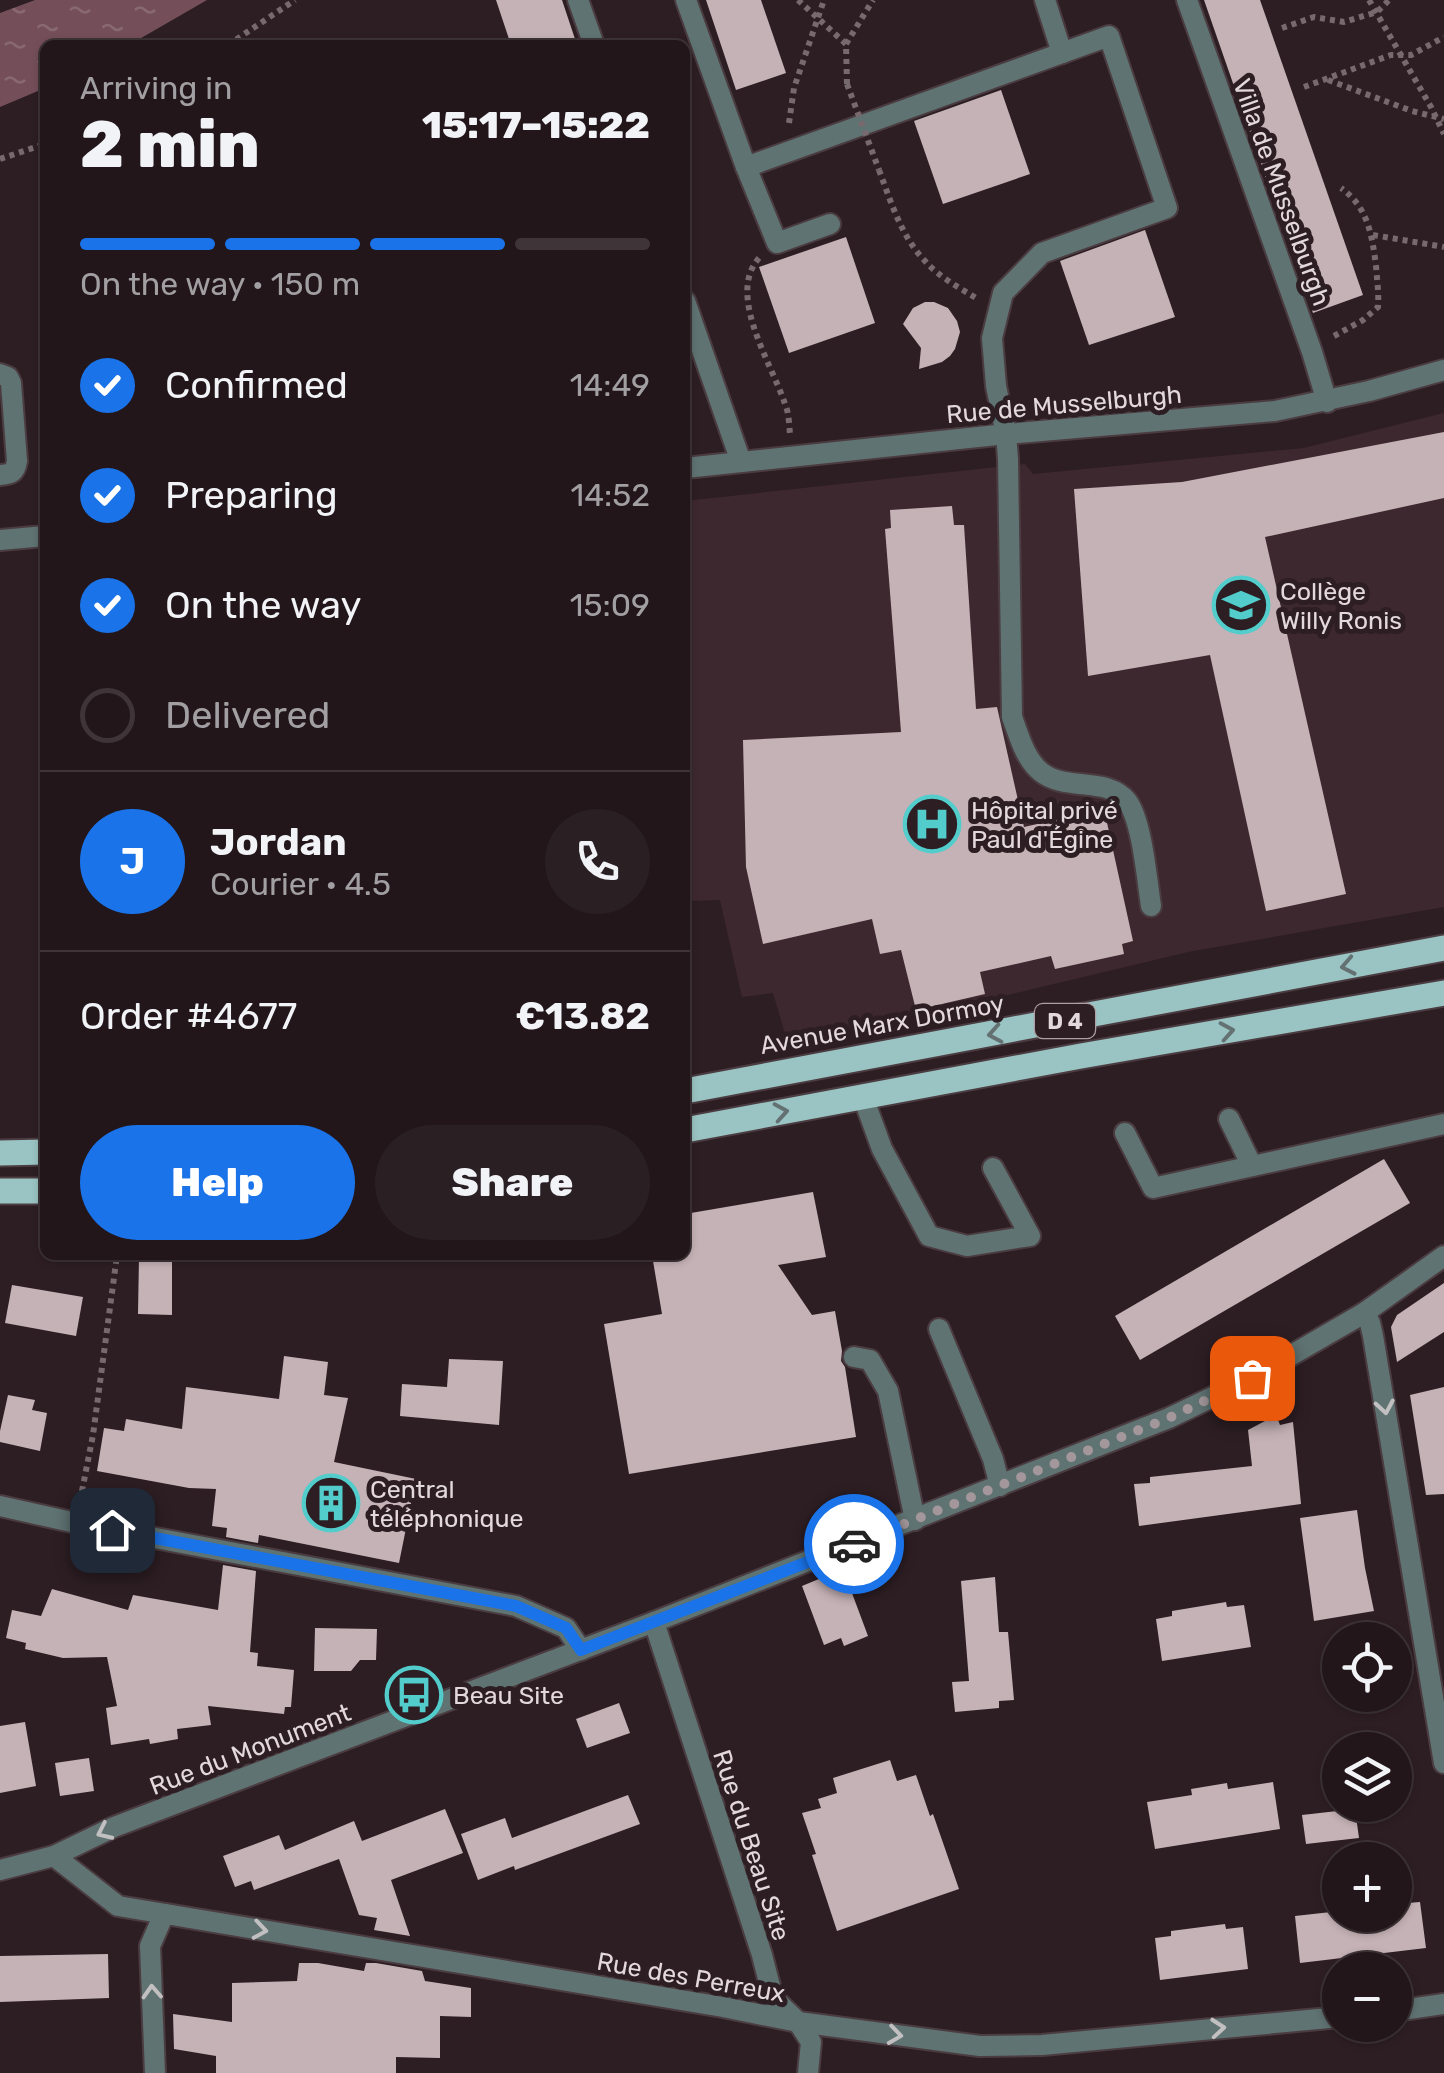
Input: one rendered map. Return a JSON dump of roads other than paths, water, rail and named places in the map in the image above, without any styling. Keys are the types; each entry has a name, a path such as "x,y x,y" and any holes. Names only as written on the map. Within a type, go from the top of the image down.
{"main road":[{"name":"Avenue Marx Dormoy","path":"690,1090 1444,948"},
{"name":"D 4","path":"690,1129 1444,993"},
{"path":"0,1153 40,1152"},
{"path":"0,1191 40,1192"}],"street":[{"path":"578,0 592,40"},
{"path":"686,0 776,243 830,224"},
{"path":"1045,0 1062,53"},
{"name":"Villa de Musselburgh","path":"1187,0 1327,402"},
{"path":"746,167 1109,36 1167,208 1042,253 1002,293 992,338 1006,434 1012,718 1026,752 1040,771 1064,784 1093,784 1120,794 1128,802 1136,820 1152,906"},
{"path":"690,315 741,462"},
{"name":"Rue de Musselburgh","path":"690,467 1006,434 1276,411 1327,402 1444,370"},
{"path":"0,374 11,383 17,461 16,470 0,475"},
{"path":"0,540 40,536"},
{"path":"863,1097 882,1149 930,1236 967,1246 1030,1236 993,1168"},
{"path":"1229,1120 1252,1166"},
{"path":"1125,1133 1154,1188 1444,1124"},
{"name":"Rue du Monument","path":"0,1870 54,1856 114,1827 654,1622 1169,1418 1252,1378 1364,1313 1444,1256"},
{"path":"1364,1313 1373,1336 1437,1672 1444,1763"},
{"path":"939,1329 993,1459 1000,1486"},
{"path":"854,1357 870,1360 888,1390 915,1520"},
{"path":"0,1506 516,1606 566,1628 581,1650"},
{"name":"Rue du Beau Site","path":"654,1622 773,1998 798,2022 810,2042 808,2073"},
{"name":"Rue des Perreux","path":"54,1856 118,1906 798,2022 980,2046 1042,2045 1322,2018"},
{"path":"156,2073 150,1946 164,1914"},
{"path":"1412,2009 1444,2004"}],"water":[{"path":"35,0 207,0 138,40 40,40 40,90 0,107 0,13"}],"place":[{"name":"Collège Willy Ronis","path":"1241,605"},
{"name":"Hôpital privé Paul d'Égine","path":"932,824"},
{"name":"Central téléphonique","path":"331,1503"},
{"name":"Beau Site","path":"414,1695"}]}
